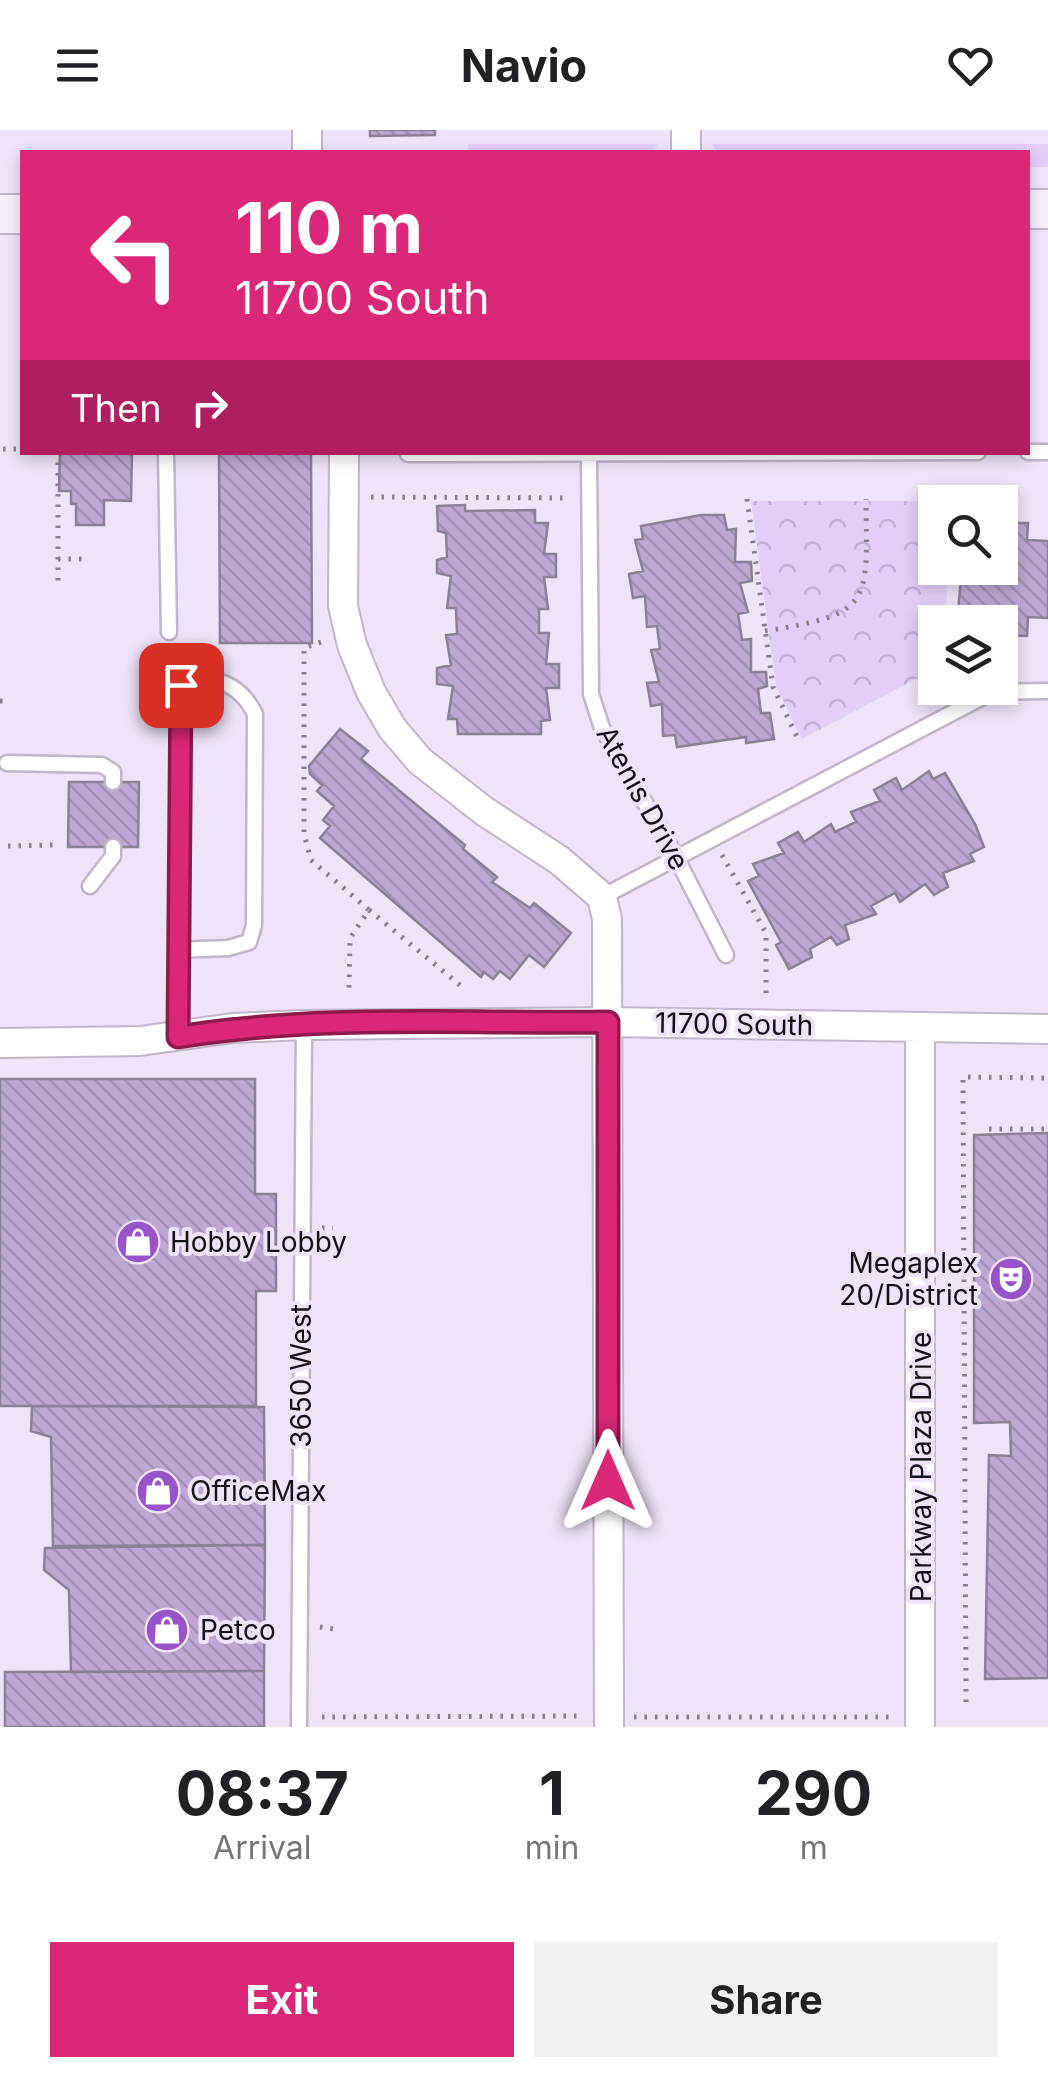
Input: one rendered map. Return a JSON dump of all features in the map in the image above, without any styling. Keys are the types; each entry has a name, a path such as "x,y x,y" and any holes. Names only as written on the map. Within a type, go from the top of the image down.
{"street":[{"path":"344,455 343,606 352,645 385,716 420,761 484,811 560,860 602,897 608,919 607,1720"},
{"name":"11700 South","path":"0,1043 178,1037 233,1028 304,1025 608,1022 1048,1029"},
{"name":"Parkway Plaza Drive","path":"908,1722 920,1028"}],"lane":[{"path":"166,455 169,632"},
{"name":"Atenis Drive","path":"589,455 590,694 602,728 726,954"},
{"path":"177,950 249,942 254,926 255,714 247,697 231,684 194,678 181,685 177,950 178,1037"},
{"path":"602,897 675,855 992,692 1048,691"},
{"path":"7,763 102,765 113,772 113,782"},
{"path":"90,886 113,856 113,847"},
{"name":"3650 West","path":"299,1727 304,1025"}],"path":[{"path":"4,449 20,450"},
{"path":"58,455 58,582"},
{"path":"371,497 572,498"},
{"path":"765,631 829,620 854,602 866,561 866,498"},
{"path":"747,499 773,686 800,743"},
{"path":"58,559 86,559"},
{"path":"320,642 304,648 304,834 311,860 466,990"},
{"path":"8,846 54,845"},
{"path":"722,855 766,934 766,1000"},
{"path":"348,991 350,938 368,910"},
{"path":"966,1702 963,1077 1048,1078"},
{"path":"989,1128 1048,1129"},
{"path":"322,1228 333,1228"},
{"path":"320,1627 334,1629"},
{"path":"322,1717 908,1722"}],"green space":[{"path":"468,144 657,144 655,150 468,150"},
{"path":"712,144 1048,144 1048,167 1030,167 1030,150 716,150"},
{"path":"751,501 918,501 918,585 946,585 947,605 918,605 918,678 802,739 776,686"}],"building":[{"path":"370,130 435,130 435,135 370,136"},
{"path":"60,455 132,455 131,501 104,500 104,525 76,525 76,504 71,504 71,491 59,491"},
{"path":"219,455 311,455 312,643 220,643"},
{"path":"465,505 465,511 535,510 535,523 548,523 544,554 556,554 556,577 544,577 548,609 539,609 539,633 549,633 546,664 559,664 559,688 546,688 550,720 541,721 541,734 458,734 457,719 448,719 453,686 437,684 437,668 451,665 446,635 457,634 456,608 447,608 451,576 437,573 437,560 447,557 446,533 438,531 437,506"},
{"path":"701,515 724,515 727,530 736,529 735,562 751,562 752,581 740,583 748,612 738,614 742,640 751,639 751,672 766,672 767,686 758,689 761,713 770,713 774,739 746,743 746,737 677,747 675,735 663,736 662,704 651,706 647,683 659,682 651,650 660,649 657,626 647,627 645,596 633,598 629,574 643,571 635,540 643,539 641,526"},
{"path":"1018,523 1028,523 1027,540 1048,541 1048,618 1028,617 1027,636 1018,636 1018,605 959,605 960,585 1018,585"},
{"path":"340,729 368,751 361,759 465,845 463,849 497,877 492,882 530,908 534,903 571,933 544,967 529,955 510,979 500,971 493,979 484,972 481,977 320,838 330,826 323,820 334,806 317,791 322,785 310,774 309,766"},
{"path":"929,771 933,779 945,773 984,847 970,854 974,861 943,873 948,887 934,895 925,884 900,902 895,893 871,906 876,914 845,925 849,939 837,945 831,937 810,949 812,957 789,969 776,945 781,942 748,881 759,876 753,864 784,853 778,843 798,832 804,842 831,824 835,832 856,822 851,812 880,801 874,790 896,778 902,790"},
{"path":"69,782 139,782 138,847 68,847"},
{"name":"Hobby Lobby","path":"0,1079 255,1079 255,1194 276,1194 276,1291 256,1291 256,1406 0,1406"},
{"name":"Megaplex 20/District","path":"1048,1133 1048,1678 985,1679 989,1455 1011,1456 1010,1422 974,1423 974,1135"},
{"name":"OfficeMax","path":"32,1406 264,1407 265,1545 53,1546 51,1437 31,1431"},
{"name":"Petco","path":"265,1545 264,1671 71,1672 69,1590 44,1570 45,1548"},
{"path":"264,1671 264,1727 5,1727 5,1672"}],"place":[{"name":"Hobby Lobby","path":"138,1242"},
{"name":"Megaplex 20/District","path":"1011,1279"},
{"name":"OfficeMax","path":"158,1491"},
{"name":"Petco","path":"167,1630"}],"route":[{"path":"181,685 176,872 178,1037 233,1028 304,1025 608,1022 608,1481"}]}
